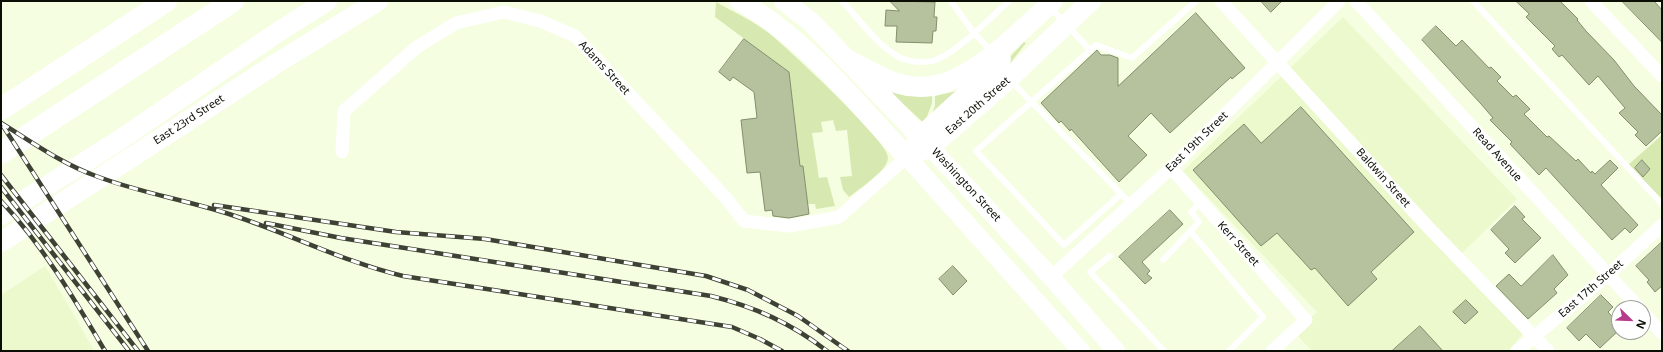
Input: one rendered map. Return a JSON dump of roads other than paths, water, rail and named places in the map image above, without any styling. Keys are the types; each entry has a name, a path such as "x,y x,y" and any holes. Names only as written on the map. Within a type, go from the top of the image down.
{"highway":[{"path":"1,109 166,1"},
{"path":"1,153 233,1"}],"main road":[{"name":"East 23rd Street","path":"1,215 118,141 278,32 327,1"},
{"name":"East 23rd Street","path":"1,242 283,59 378,1"},
{"path":"740,1 756,10 790,36 821,65 907,157"},
{"name":"East 20th Street","path":"907,157 1009,79 1091,1"},
{"path":"850,61 898,84 916,87 936,85 957,78 994,53 1018,34 1049,2"},
{"name":"Washington Street","path":"790,3 850,61 925,142"},
{"path":"925,142 1002,58 1018,34"}],"street":[{"name":"Baldwin Street","path":"1221,1 1428,227 1548,351"},
{"name":"East 19th Street","path":"1051,277 1171,168 1339,1"},
{"name":"Read Avenue","path":"1356,1 1631,300"},
{"path":"1591,1 1662,76"},
{"name":"Adams Street","path":"342,152 344,111 417,47 456,22 504,12 540,21 575,36 726,198 744,221"},
{"name":"Washington Street","path":"925,142 1051,277 1116,351"},
{"path":"907,157 1081,351"},
{"name":"East 20th Street","path":"744,221 789,226 838,217 907,157"},
{"name":"Kerr Street","path":"1171,168 1306,320 1272,351"},
{"name":"East 17th Street","path":"1517,351 1608,275 1662,225"},
{"path":"1651,321 1662,333"}],"lane":[{"path":"842,1 882,44 900,57 918,62 937,60 953,50 1009,1"},
{"path":"951,1 973,32 994,53"},
{"path":"1121,194 1064,245 976,151 1096,45 1132,58 1196,1"},
{"path":"1473,1 1662,204"},
{"path":"1049,2 1066,24 1090,50"},
{"path":"1009,79 1131,204"},
{"path":"1163,260 1199,222 1191,212 1201,202"},
{"path":"1190,231 1262,317 1229,351"},
{"path":"1110,256 1090,272 1164,351"}],"railway":[{"path":"1,123 59,159 83,171 129,187 232,215 338,256 381,270 403,276 732,327 760,339 782,351"},
{"path":"3,126 148,351"},
{"path":"1,175 138,351"},
{"path":"1,187 129,351"},
{"path":"1,201 44,254 70,292 105,351"},
{"path":"214,205 396,232 485,239 706,276 748,290 798,316 848,351"},
{"path":"266,223 341,238 711,296 743,305 772,317 800,332 827,351"}]}
